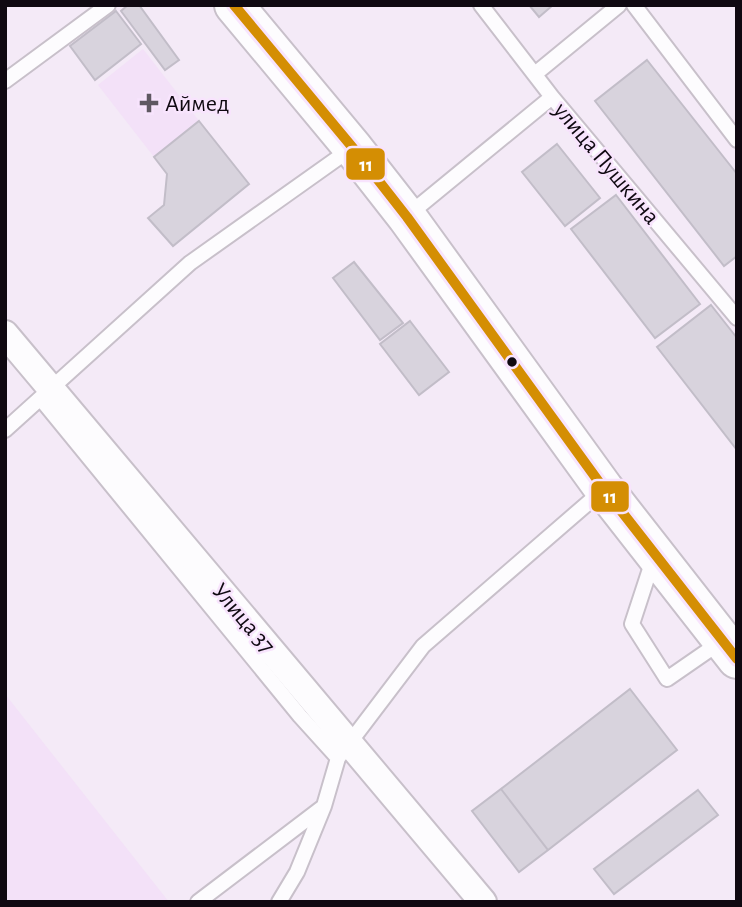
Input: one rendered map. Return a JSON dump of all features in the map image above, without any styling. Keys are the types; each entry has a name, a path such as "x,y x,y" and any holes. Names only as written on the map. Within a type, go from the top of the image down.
{"main road":[{"path":"234,5 407,217 604,489 730,650"}],"street":[{"name":"Улица 37","path":"5,334 483,902"}],"lane":[{"path":"5,81 108,5"},
{"name":"улица Пушкина","path":"481,5 552,97 735,311"},
{"path":"535,75 619,5"},
{"path":"634,5 737,140"},
{"path":"407,217 552,97"},
{"path":"5,430 190,263 353,148"},
{"path":"41,399 300,716 338,758"},
{"path":"279,902 297,872 324,806 338,758 423,646 604,489"},
{"path":"655,552 632,624 667,679 730,650"},
{"path":"198,902 324,806"}],"shaded area":[{"name":"Аймед","path":"143,49 199,121 154,157 98,85"},
{"path":"5,694 169,902 5,902"}],"building":[{"path":"128,5 139,5 179,60 165,70 121,11"},
{"path":"529,5 553,5 539,17"},
{"path":"116,11 141,44 95,80 70,46"},
{"path":"647,60 737,174 737,256 724,266 595,101"},
{"path":"199,121 249,184 173,246 148,218 164,205 167,174 154,157"},
{"path":"557,144 600,198 565,226 522,172"},
{"path":"616,195 700,304 655,338 571,229"},
{"path":"354,262 403,323 380,340 333,278"},
{"path":"711,305 737,338 737,450 657,347"},
{"path":"410,321 449,372 419,395 380,344"},
{"path":"630,689 677,750 548,850 501,789"},
{"path":"501,789 548,850 519,872 472,811"},
{"path":"698,790 718,815 614,894 594,869"}],"transit line":[{"name":"11","path":"234,5 407,217 604,489 737,659"}],"place":[{"name":"Аймед","path":"149,103"}]}
